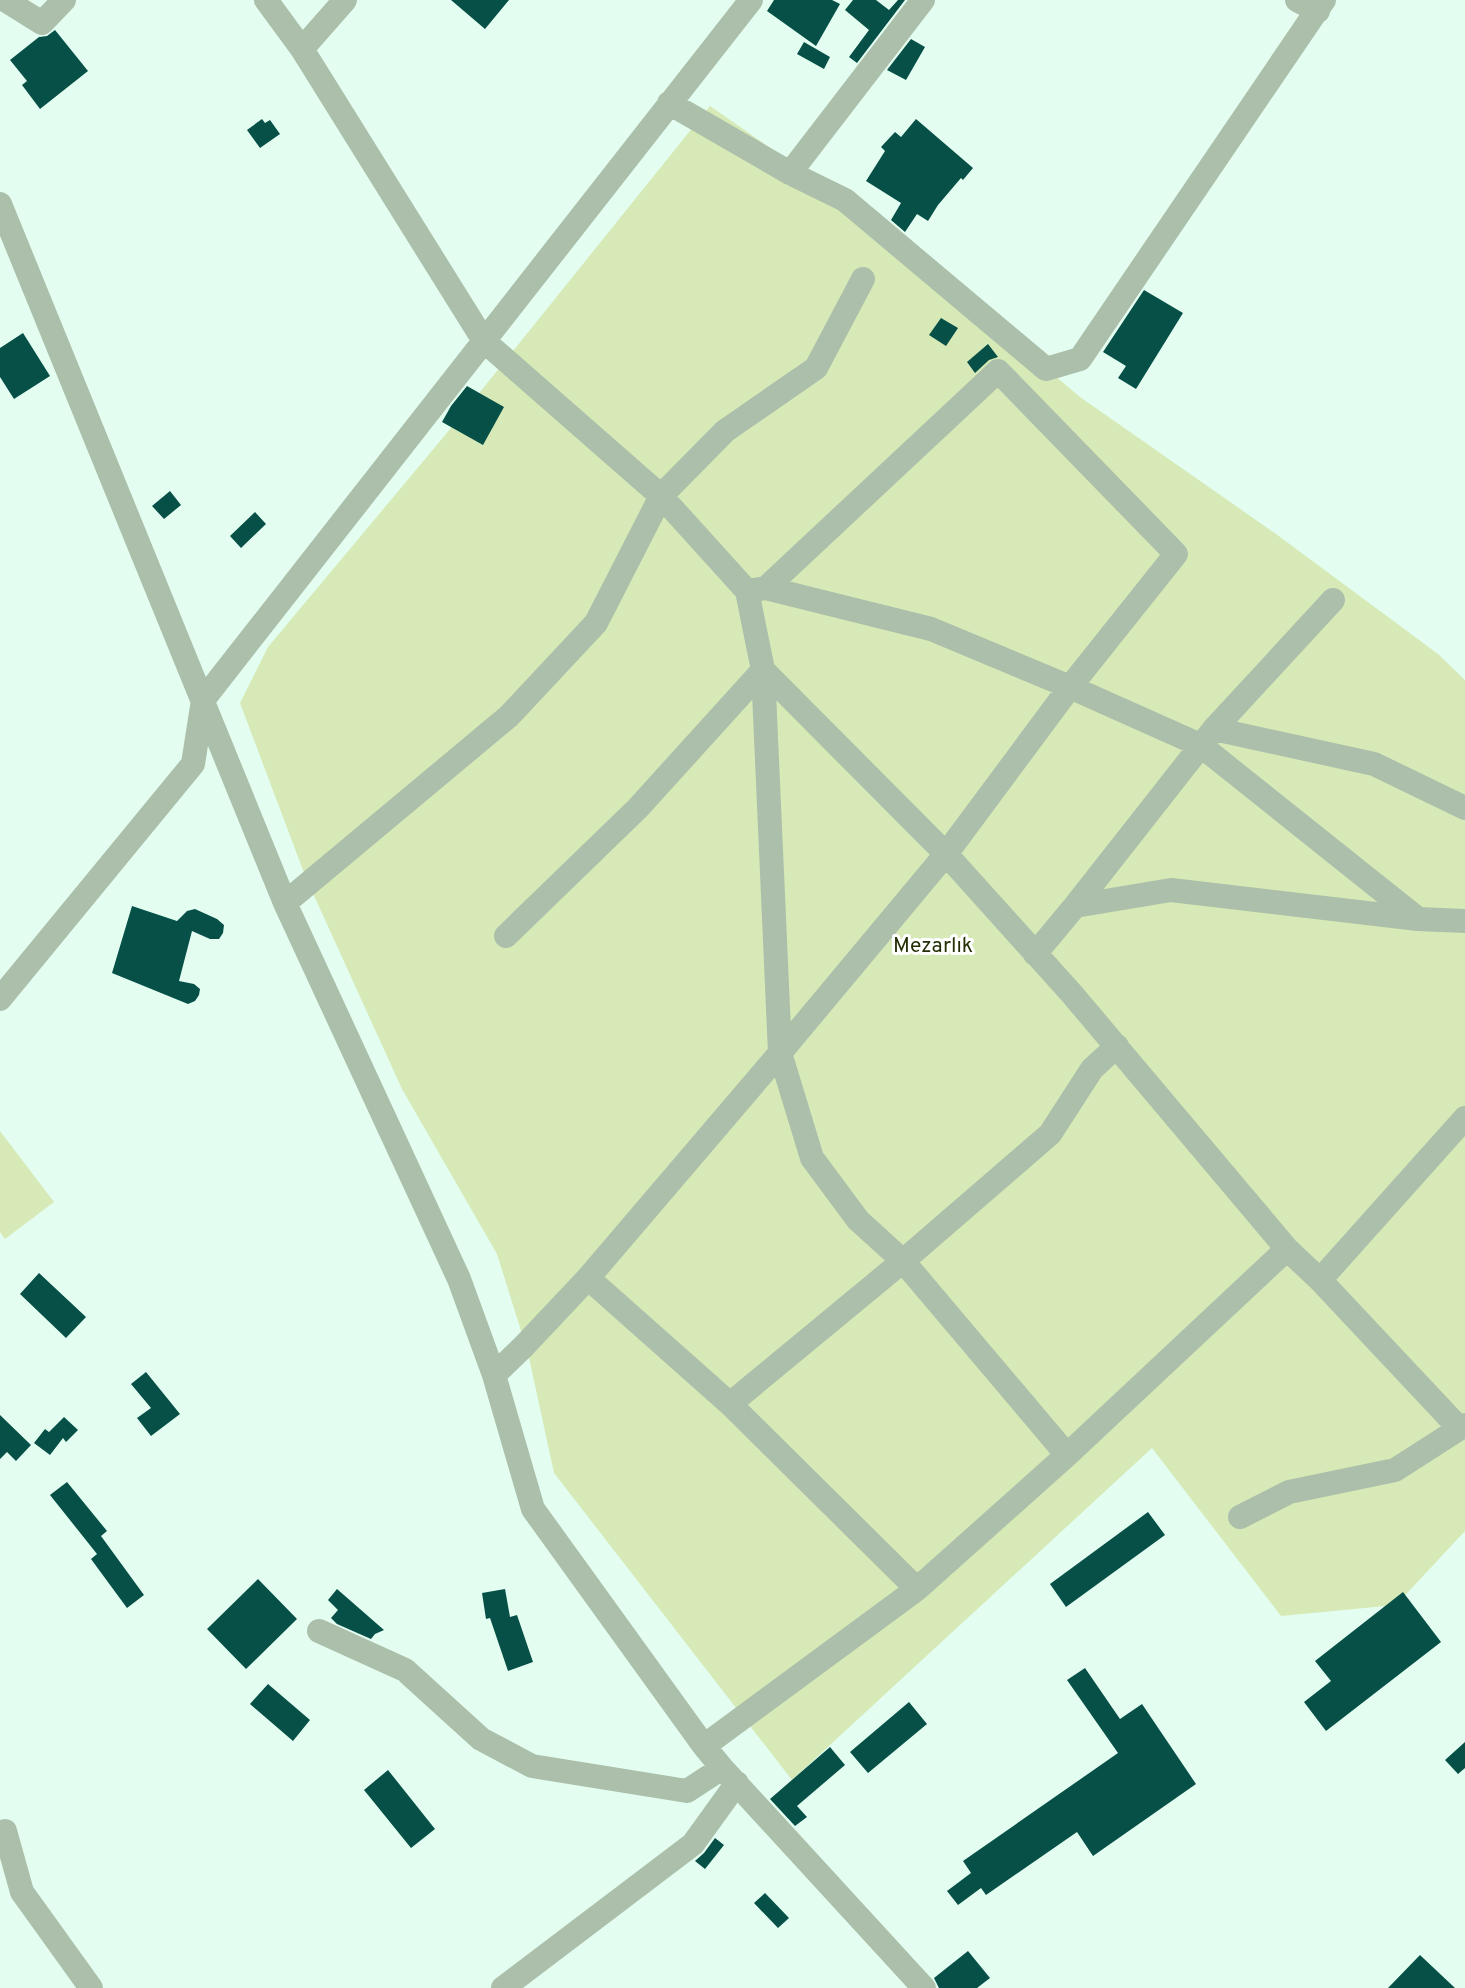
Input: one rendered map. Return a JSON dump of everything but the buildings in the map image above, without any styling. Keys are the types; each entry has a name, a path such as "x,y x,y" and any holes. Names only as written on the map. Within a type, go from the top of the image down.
{"street":[{"path":"5,0 42,23 64,0"},
{"path":"267,0 302,49 484,341 661,496 757,589 932,629 1070,687 1207,737 1374,764 1465,808"},
{"path":"302,49 345,0"},
{"path":"0,999 193,764 203,700 751,0"},
{"path":"790,173 923,0"},
{"path":"669,103 790,173 845,200 1046,369 1080,359 1313,4"},
{"path":"0,204 5,237 203,700 285,903 459,1278 494,1375 533,1509 704,1746 924,1988"},
{"path":"285,903 510,716 596,623 661,496 725,431 816,368 863,279"},
{"path":"494,1375 588,1278 946,854 1070,687 1176,554 998,371 757,589"},
{"path":"757,589 763,670 780,1053 812,1158 858,1220 903,1261 1067,1455"},
{"path":"1035,954 1207,737 1333,600"},
{"path":"763,670 946,854 1117,1046 1287,1249 1462,1426 1395,1470 1289,1492 1240,1517"},
{"path":"506,936 638,808 763,670"},
{"path":"1207,737 1418,919"},
{"path":"1075,906 1171,890 1418,919 1465,921"},
{"path":"730,1404 903,1261 1050,1134 1092,1069 1117,1046"},
{"path":"1320,1280 1465,1118"},
{"path":"704,1746 916,1589 1067,1455 1287,1249"},
{"path":"588,1278 730,1404 916,1589"},
{"path":"319,1631 405,1670 481,1739 532,1766 687,1791 729,1776"},
{"path":"503,1988 693,1844 729,1776"},
{"path":"5,1831 22,1892 91,1988"}],"green space":[{"name":"Mezarlık","path":"710,106 845,200 1080,397 1276,534 1438,654 1465,680 1465,1531 1396,1605 1281,1616 1152,1448 792,1780 554,1473 528,1353 497,1254 402,1089 306,878 240,703 268,647 451,428"},
{"path":"0,1131 54,1202 5,1239 0,1232"}]}
